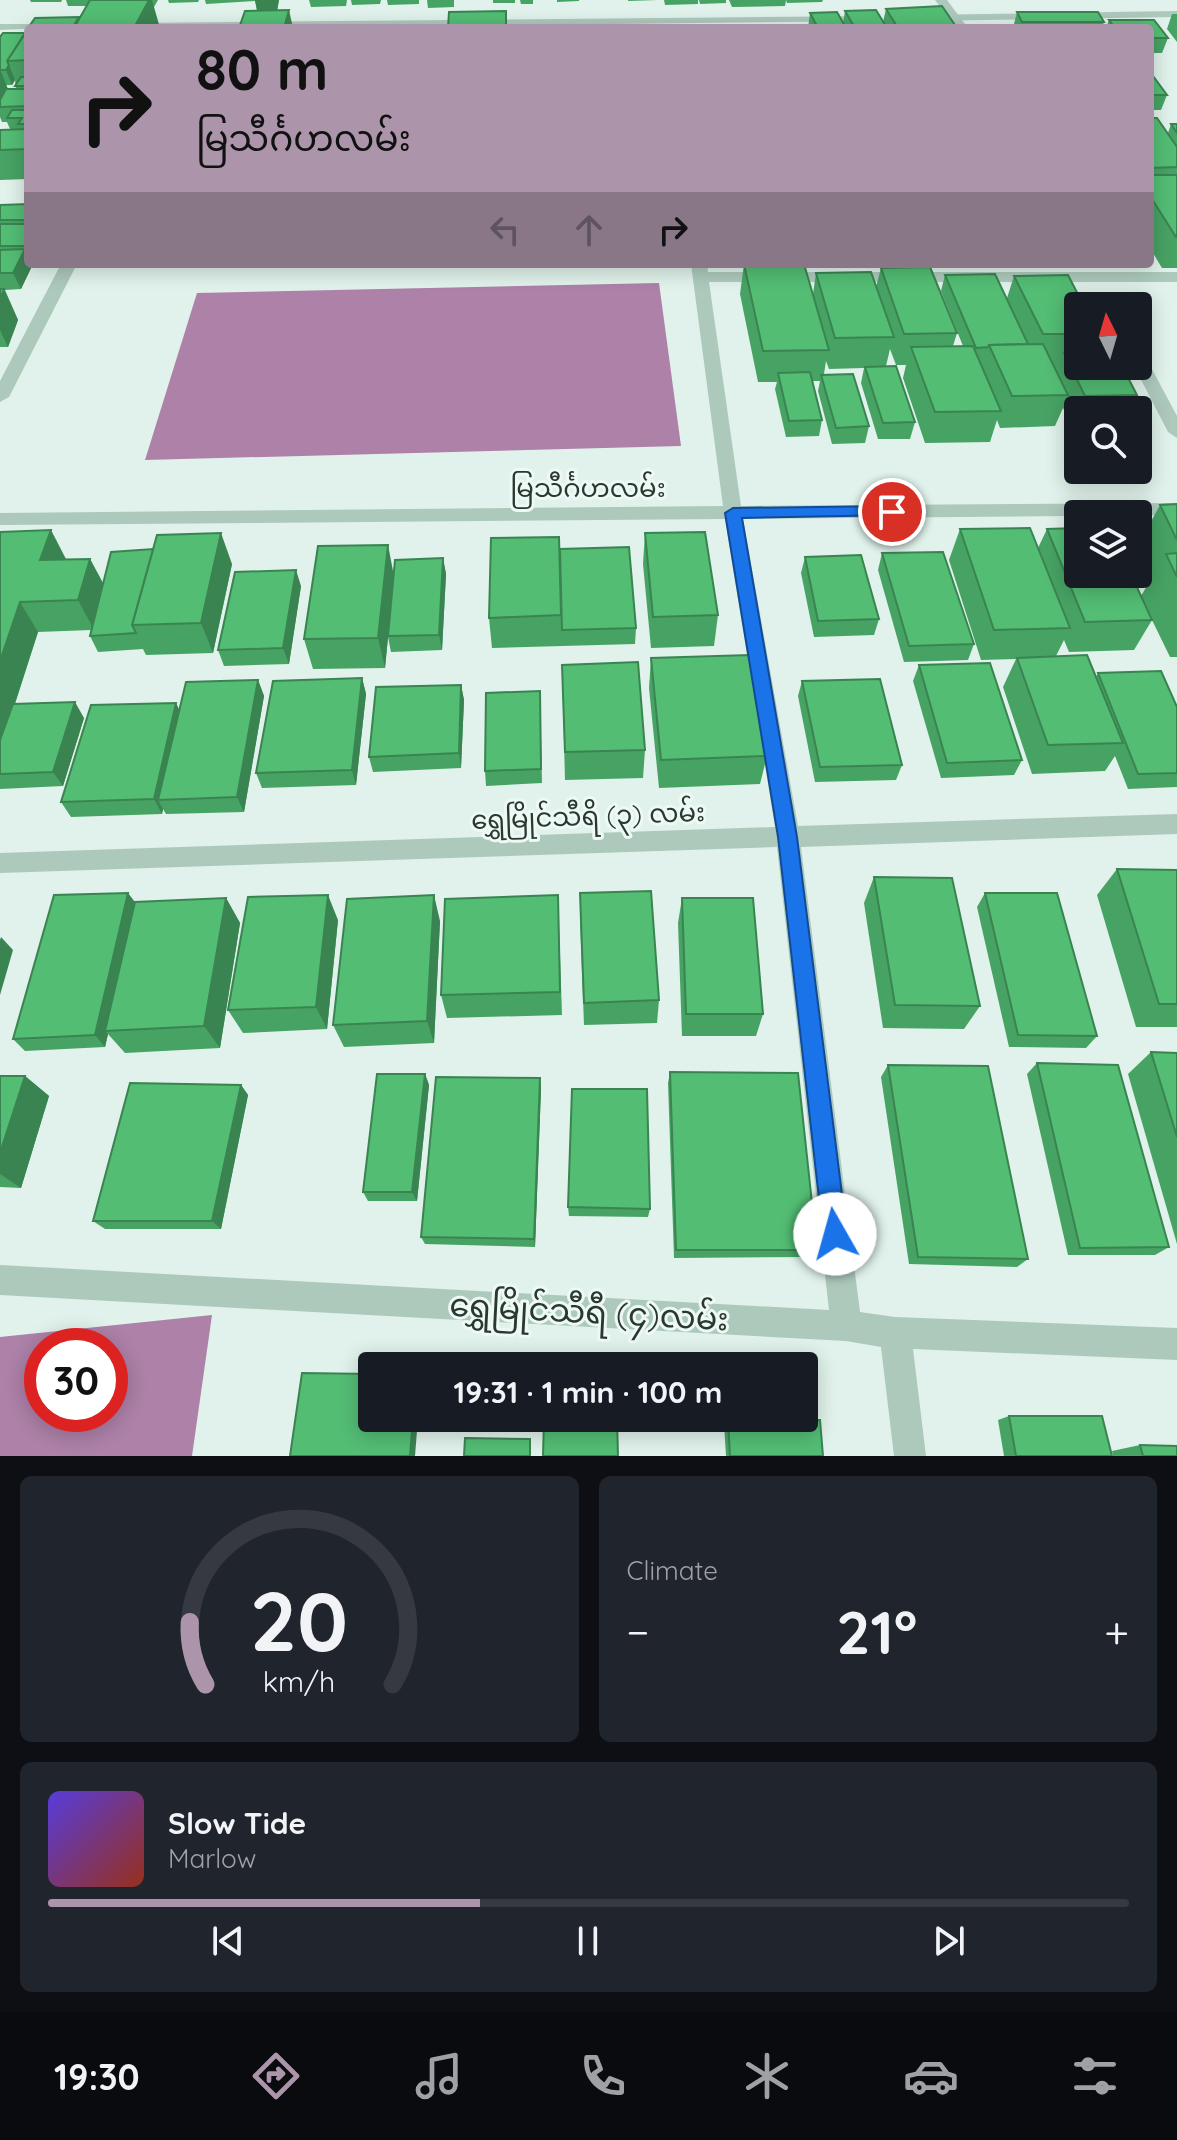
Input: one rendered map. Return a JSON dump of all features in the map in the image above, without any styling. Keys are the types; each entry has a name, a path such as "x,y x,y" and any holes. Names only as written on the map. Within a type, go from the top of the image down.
{"street":[{"path":"941,0 959,23"},
{"path":"909,18 959,23 1177,14"},
{"path":"658,24 893,19"},
{"path":"0,27 24,27"},
{"path":"0,397 67,268"},
{"path":"846,1326 788,837 733,513 700,270 1091,270 1177,277"},
{"path":"1091,270 1103,292"},
{"path":"1150,380 1177,432"},
{"name":"မြသီင်္ဂဟလမ်း","path":"0,519 1177,509"},
{"name":"ရွှေမြိုင်သီရိ (၃) လမ်း","path":"0,863 1177,824"},
{"name":"ရွှေမြိုင်သီရီ (၄)လမ်း","path":"0,1280 846,1326 895,1333 1177,1344"},
{"path":"895,1333 910,1456"}],"shaded area":[{"path":"659,283 681,446 145,460 197,293"},
{"path":"212,1315 192,1456 0,1456 0,1337 24,1335 24,1432 128,1432 128,1328 87,1328"}],"building":[{"path":"90,0 149,0 136,24 76,24"},
{"path":"942,6 954,24 895,24 886,9"},
{"path":"289,10 285,24 240,24 245,11"},
{"path":"876,10 885,24 853,24 845,11"},
{"path":"506,11 506,24 448,24 449,12"},
{"path":"837,12 844,24 816,24 810,13"},
{"path":"1017,12 1098,12 1104,22 1022,22"},
{"path":"79,17 75,24 31,24 35,18"},
{"path":"1109,20 1154,20 1168,38 1154,38 1154,24 1112,24"},
{"path":"3,33 24,33 7,61 9,65 6,70 0,70 0,37"},
{"path":"24,35 24,60 7,61"},
{"path":"21,77 24,77 24,86 15,86"},
{"path":"1154,77 1167,95 1154,95"},
{"path":"6,89 24,89 24,106 0,107"},
{"path":"12,110 24,110 24,124 18,124 22,118 7,118"},
{"path":"1154,118 1177,147 1177,167 1154,168"},
{"path":"24,129 24,149 0,150 0,130"},
{"path":"1154,175 1177,175 1176,237 1154,202"},
{"path":"24,204 24,220 0,220 0,205"},
{"path":"0,224 24,224 24,246 0,246"},
{"path":"24,249 13,273 0,273 0,250"},
{"path":"745,268 805,268 829,350 763,351"},
{"path":"881,268 930,268 957,333 904,334"},
{"path":"871,272 894,337 835,338 816,273"},
{"path":"995,274 1028,344 976,348 945,275"},
{"path":"1068,275 1077,292 1064,292 1064,334 1043,334 1014,276"},
{"path":"1043,344 1068,395 1012,396 989,345"},
{"path":"973,346 1001,411 935,412 911,347"},
{"path":"896,366 915,422 883,423 865,367"},
{"path":"810,372 822,420 789,421 778,373"},
{"path":"853,374 869,426 836,428 821,375"},
{"path":"1077,380 1129,380 1137,395 1085,396"},
{"path":"1177,504 1177,540 1160,505"},
{"path":"1030,528 1070,628 994,630 960,529"},
{"path":"1064,528 1064,571 1047,529"},
{"path":"51,530 40,560 90,559 78,600 20,602 0,661 0,532"},
{"path":"705,532 718,615 653,617 645,533"},
{"path":"221,533 201,623 132,625 157,535"},
{"path":"559,537 561,615 489,618 491,538"},
{"path":"388,545 378,638 304,639 318,546"},
{"path":"629,547 636,628 562,630 560,549"},
{"path":"153,549 132,625 136,633 90,636 111,552"},
{"path":"943,552 974,644 909,646 882,553"},
{"path":"1177,553 1177,577 1166,554"},
{"path":"861,555 879,619 818,621 805,557"},
{"path":"443,558 439,635 388,636 395,560"},
{"path":"296,570 283,648 218,650 235,572"},
{"path":"1071,588 1137,588 1152,620 1085,622"},
{"path":"750,655 767,756 661,760 651,658"},
{"path":"1087,655 1123,743 1048,745 1017,658"},
{"path":"638,662 645,750 565,752 562,665"},
{"path":"990,663 1022,760 947,763 919,665"},
{"path":"1161,671 1177,707 1177,773 1138,774 1098,673"},
{"path":"362,678 352,770 256,773 273,681"},
{"path":"880,679 902,765 820,767 802,681"},
{"path":"258,680 237,797 158,800 186,682"},
{"path":"461,685 459,753 369,757 376,687"},
{"path":"540,691 541,769 485,771 486,693"},
{"path":"75,702 53,772 0,774 0,740 13,704"},
{"path":"176,703 154,799 61,802 91,705"},
{"path":"1117,869 1177,870 1177,1004 1159,1004"},
{"path":"874,877 952,878 980,1006 895,1005"},
{"path":"651,891 659,1000 584,1003 580,893"},
{"path":"128,893 95,1035 13,1039 54,895"},
{"path":"985,893 1057,893 1097,1036 1018,1035"},
{"path":"328,895 316,1007 228,1010 248,897"},
{"path":"434,895 427,1021 333,1025 347,899"},
{"path":"558,895 560,992 441,995 445,899"},
{"path":"226,898 204,1026 105,1031 135,902"},
{"path":"682,898 753,898 763,1014 686,1014"},
{"path":"1151,1052 1177,1053 1177,1137"},
{"path":"1037,1063 1118,1065 1169,1247 1080,1248"},
{"path":"888,1065 988,1066 1028,1259 918,1257"},
{"path":"670,1072 798,1073 817,1250 676,1250"},
{"path":"377,1074 425,1074 412,1192 363,1192"},
{"path":"0,1076 25,1076 0,1153"},
{"path":"436,1077 540,1078 534,1239 421,1237"},
{"path":"130,1083 241,1085 212,1221 93,1221"},
{"path":"572,1089 647,1089 650,1209 568,1207"},
{"path":"302,1373 358,1374 358,1432 412,1432 410,1456 290,1456"},
{"path":"1009,1416 1102,1416 1112,1456 1016,1456"},
{"path":"820,1420 823,1456 730,1456 729,1432 818,1432"},
{"path":"544,1432 617,1432 618,1456 543,1456"},
{"path":"465,1438 530,1439 530,1456 464,1456"},
{"path":"1140,1445 1177,1446 1177,1456 1143,1456"}],"route":[{"path":"835,1234 788,837 733,513 892,512"}]}
